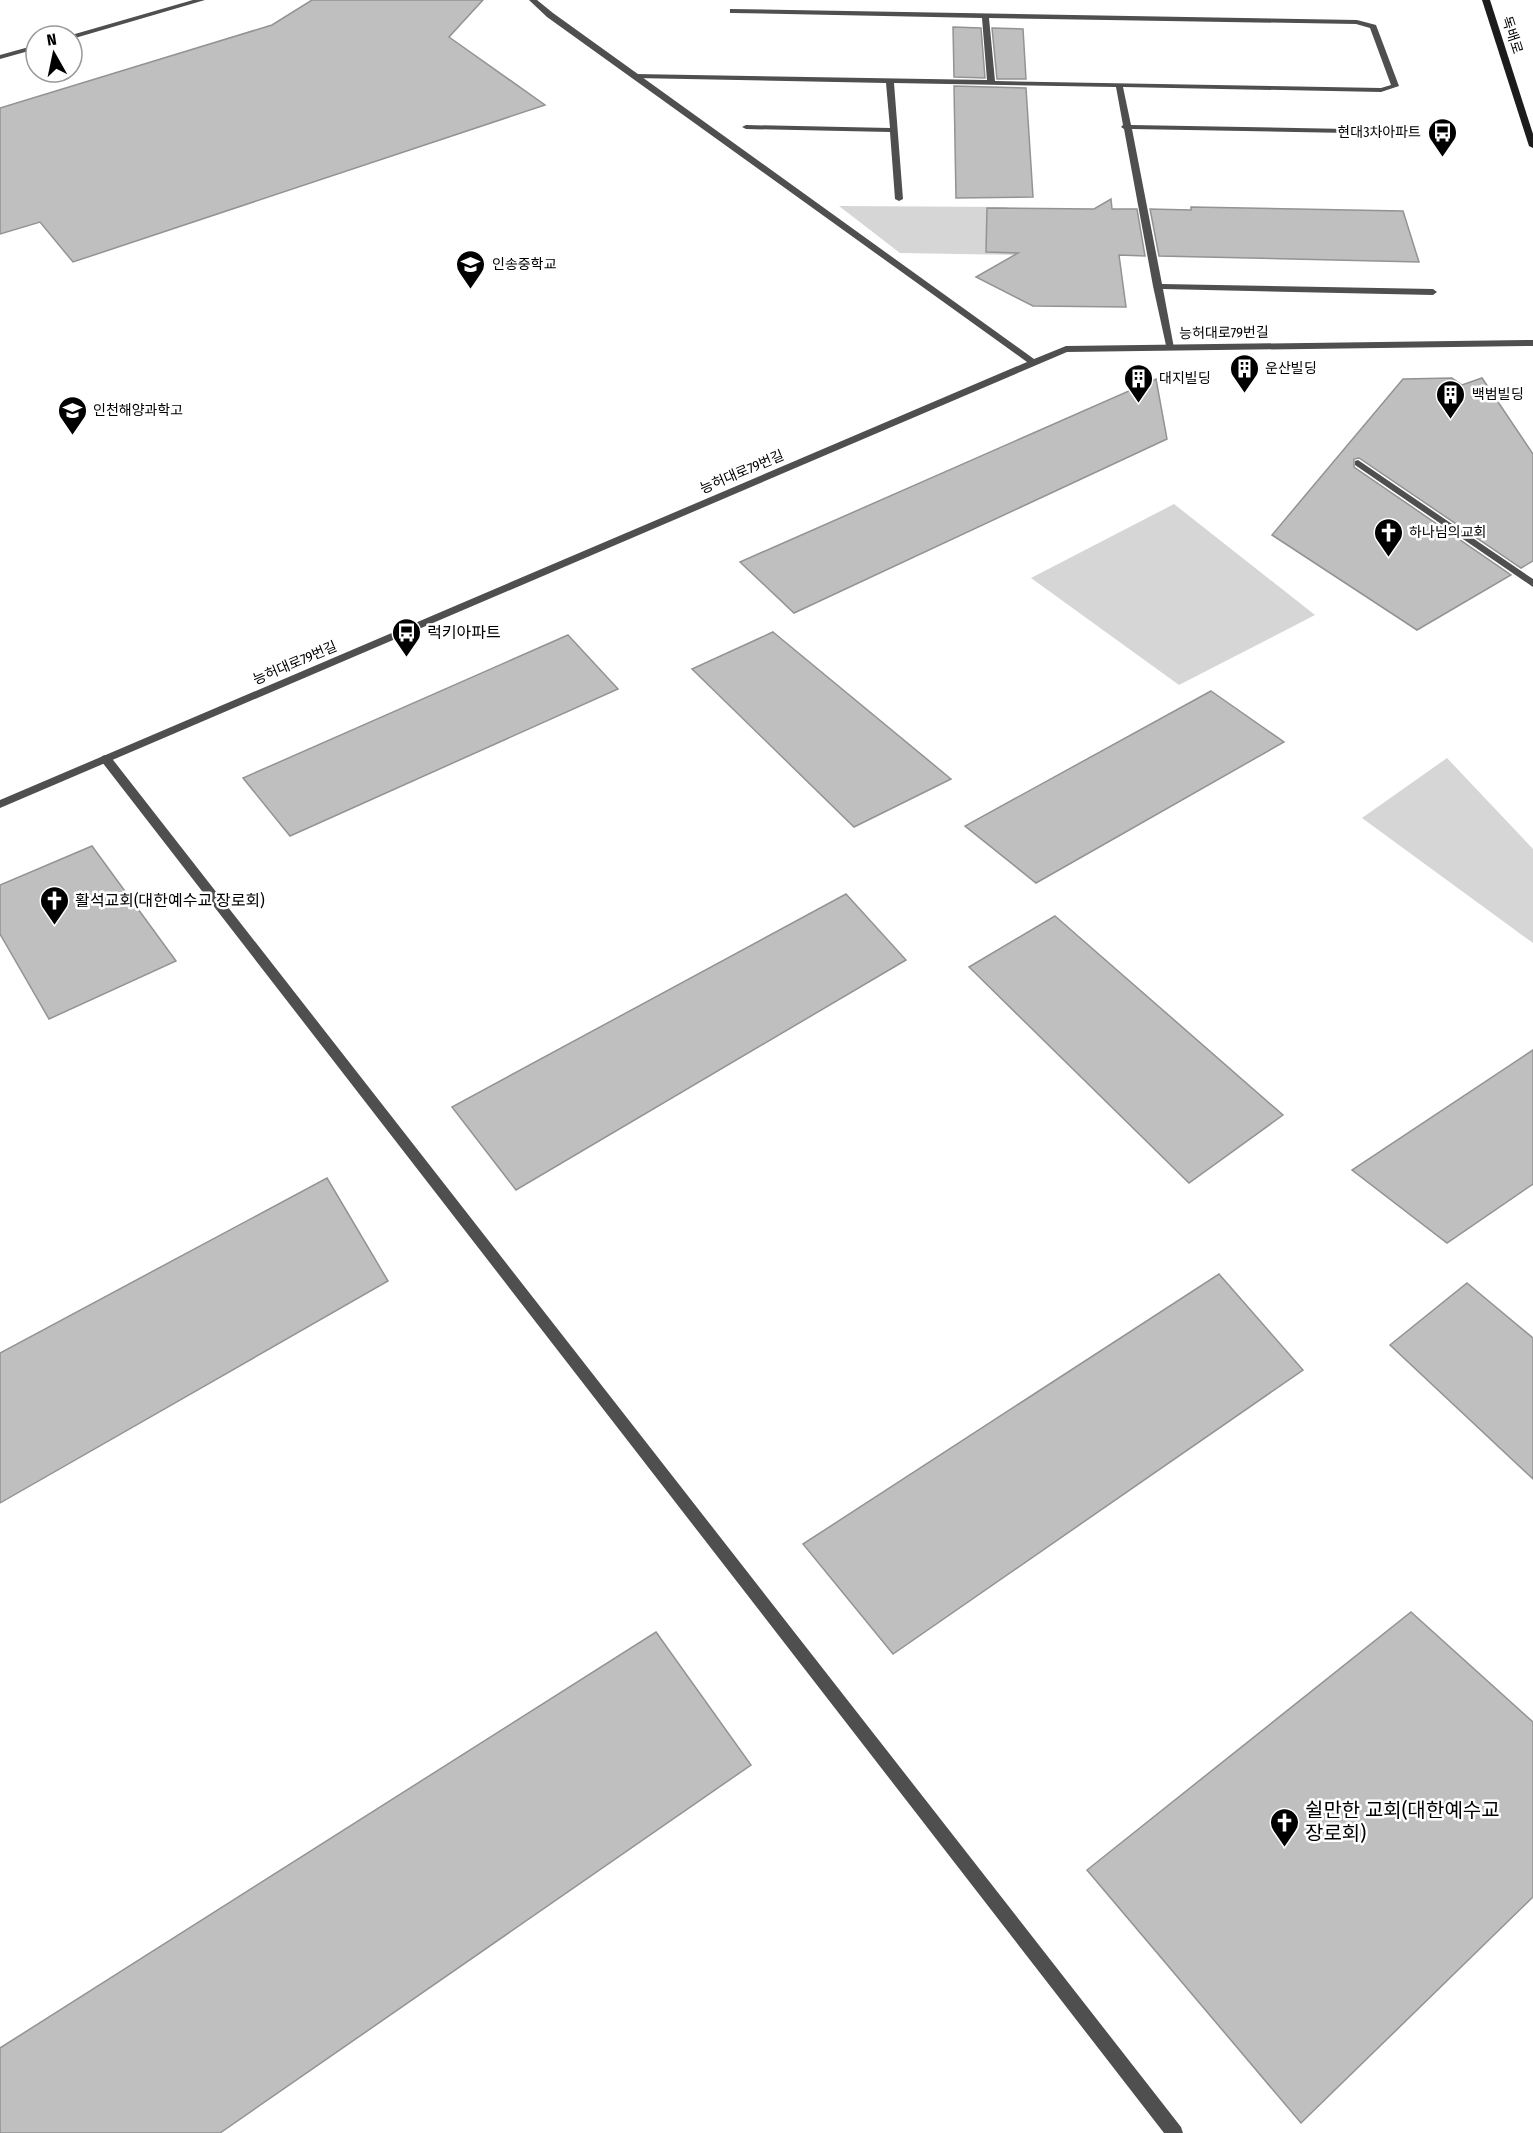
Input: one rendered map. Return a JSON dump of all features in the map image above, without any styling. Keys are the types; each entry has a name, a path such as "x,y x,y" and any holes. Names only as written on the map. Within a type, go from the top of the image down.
{"main road":[{"name":"독배로","path":"1486,0 1533,146"}],"street":[{"path":"84,33 201,0"},
{"path":"533,0 550,15 1034,363"},
{"path":"635,76 1381,90 1395,86 1373,27 1356,22 733,11"},
{"path":"985,15 990,82"},
{"path":"0,57 24,50"},
{"path":"890,80 899,199"},
{"path":"1119,84 1125,127 1170,348"},
{"path":"746,127 894,130"},
{"path":"1125,127 1400,132"},
{"path":"1157,286 1433,292"},
{"name":"능허대로79번길","path":"0,804 1066,349 1533,343"},
{"path":"1358,463 1533,584"},
{"path":"106,759 1175,2133"}],"shaded area":[{"path":"839,206 1007,207 1019,255 900,253"},
{"path":"1174,504 1315,615 1179,685 1031,578"},
{"path":"1447,758 1533,849 1533,943 1362,818"}],"building":[{"path":"312,0 483,0 449,37 545,105 73,262 40,222 0,234 0,108 272,25"},
{"path":"953,27 981,28 985,78 954,77"},
{"path":"992,28 1023,29 1026,79 997,79"},
{"path":"954,86 1026,88 1033,197 956,198"},
{"path":"1111,199 1112,209 1137,209 1145,256 1119,255 1126,307 1033,306 976,277 1018,253 986,252 987,208 1094,209"},
{"path":"1191,207 1403,211 1419,262 1159,256 1150,209 1191,210"},
{"path":"1452,378 1462,385 1482,378 1533,454 1533,561 1521,568 1359,458 1354,459 1354,467 1511,575 1417,630 1272,535 1403,379"},
{"path":"1156,379 1167,439 794,613 740,562"},
{"path":"773,632 951,779 854,827 692,669"},
{"path":"568,635 618,689 290,836 243,778"},
{"path":"1211,691 1284,742 1036,883 965,826"},
{"path":"92,846 176,961 49,1019 0,934 0,885"},
{"path":"846,894 906,960 516,1190 452,1107"},
{"path":"1055,916 1283,1115 1189,1183 969,967"},
{"path":"1533,1050 1533,1184 1447,1243 1352,1170"},
{"path":"327,1178 388,1281 0,1503 0,1353"},
{"path":"1219,1274 1303,1370 893,1654 803,1544"},
{"path":"1467,1283 1533,1338 1533,1479 1390,1345"},
{"path":"1411,1612 1533,1722 1533,1897 1301,2123 1087,1870"},
{"path":"656,1632 751,1765 220,2133 0,2133 0,2048"}],"place":[{"name":"현대3차아파트","path":"1442,158"},
{"name":"인송중학교","path":"471,290"},
{"name":"운산빌딩","path":"1244,394"},
{"name":"대지빌딩","path":"1138,404"},
{"name":"백범빌딩","path":"1451,420"},
{"name":"인천해양과학고","path":"72,436"},
{"name":"하나님의교회","path":"1388,558"},
{"name":"럭키아파트","path":"406,658"},
{"name":"활석교회(대한예수교 장로회)","path":"54,926"},
{"name":"쉴만한 교회(대한예수교 장로회)","path":"1284,1848"}]}
